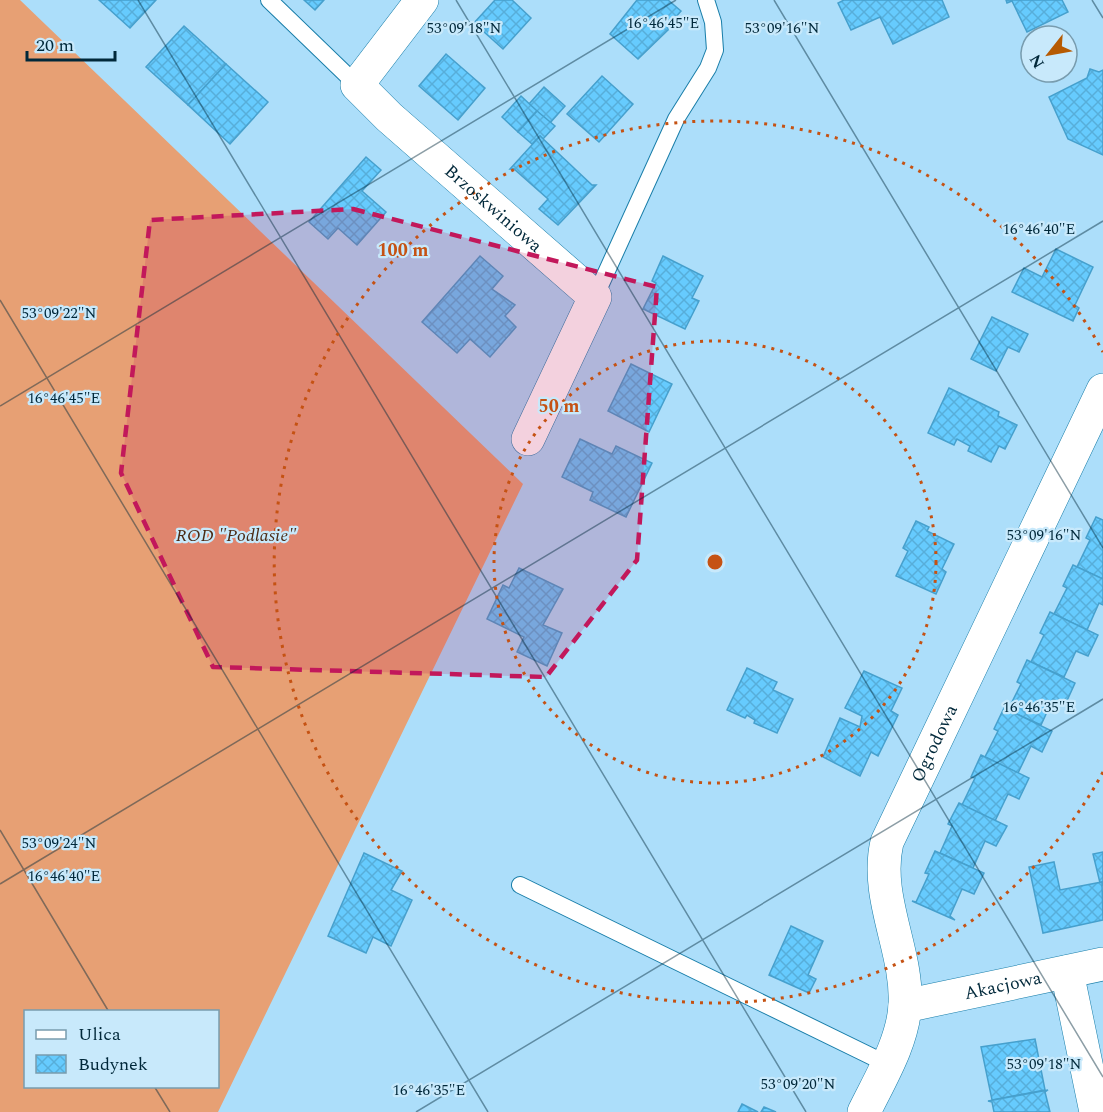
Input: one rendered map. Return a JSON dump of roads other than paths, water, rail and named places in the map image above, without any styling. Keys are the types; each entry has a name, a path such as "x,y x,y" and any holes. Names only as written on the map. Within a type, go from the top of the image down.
{"street":[{"path":"357,85 422,0"},
{"name":"Brzoskwiniowa","path":"357,85 389,117 595,297"},
{"path":"528,438 595,297"},
{"name":"Ogrodowa","path":"864,1112 887,1064 900,1029 905,1006 904,984 884,876 887,842 1103,390"},
{"name":"Akacjowa","path":"905,1006 1103,964"},
{"path":"1067,972 1096,1112"}],"lane":[{"path":"269,0 357,85"},
{"path":"595,297 676,119 708,68 715,50 713,22 706,0"},
{"path":"520,885 887,1064"}],"park label":[{"name":"ROD \"Podlasie\"","path":"236,535"}]}
